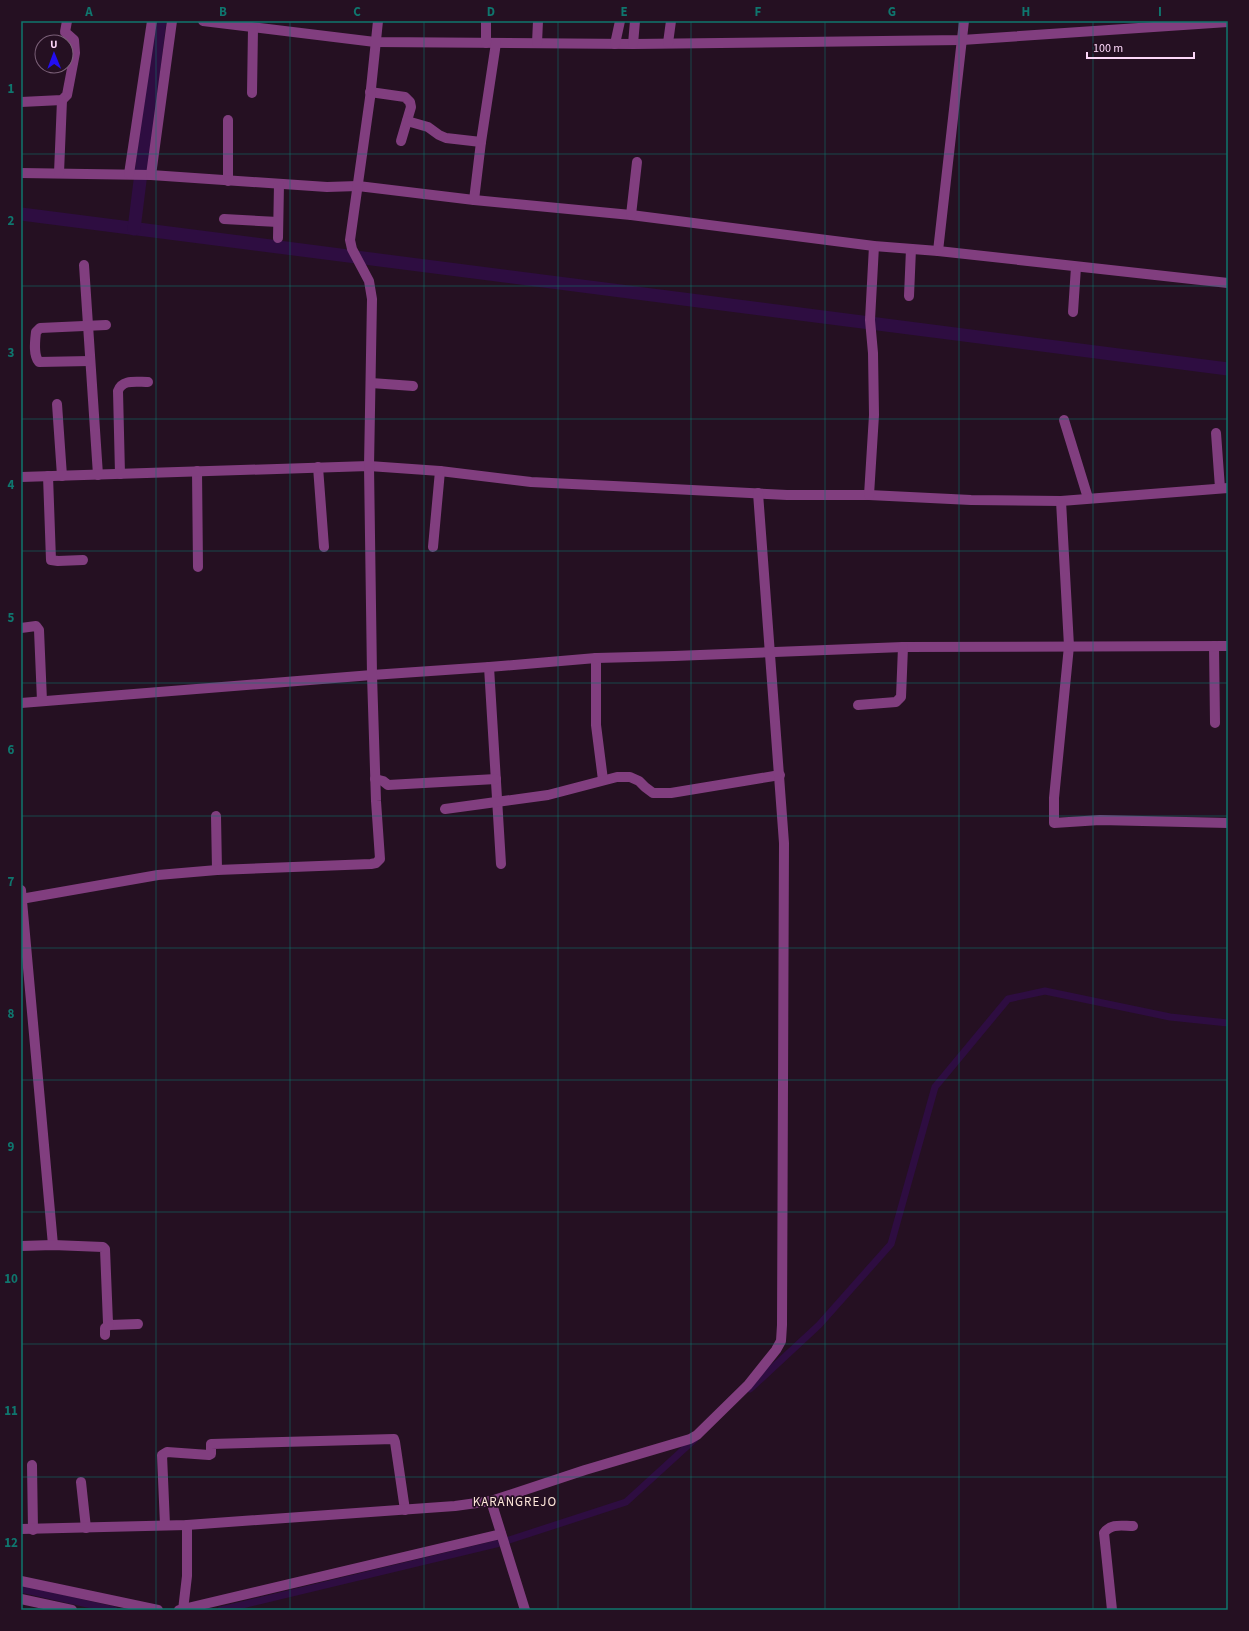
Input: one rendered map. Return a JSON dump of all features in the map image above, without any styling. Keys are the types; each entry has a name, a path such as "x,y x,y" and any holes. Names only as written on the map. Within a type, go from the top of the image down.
{"street":[{"path":"21,102 62,100 68,94 75,53 74,40 65,32 67,21"},
{"path":"130,174 152,21"},
{"path":"148,175 172,21"},
{"path":"203,21 375,42 615,44 962,40 1228,22"},
{"path":"53,1245 21,896 158,875 217,870 371,864 379,861 381,852 377,829 372,675 369,466 372,299 369,281 354,253 350,240 378,21"},
{"path":"474,200 491,43 486,21"},
{"path":"537,43 538,21"},
{"path":"615,44 620,21"},
{"path":"633,44 635,21"},
{"path":"668,43 671,21"},
{"path":"938,251 964,21"},
{"path":"252,93 253,28"},
{"path":"370,92 405,97 408,99 411,107 402,141"},
{"path":"59,173 62,100"},
{"path":"228,120 228,181"},
{"path":"407,121 428,126 439,135 446,138 481,142"},
{"path":"631,215 636,162"},
{"path":"21,172 130,174 327,187 358,186 474,200 631,215 874,246 938,251 1228,283"},
{"path":"278,238 279,184"},
{"path":"224,219 278,222"},
{"path":"869,495 874,416 874,371 870,320 874,246"},
{"path":"908,296 911,249"},
{"path":"84,265 98,475"},
{"path":"1073,312 1076,267"},
{"path":"90,362 38,362 36,360 35,348 36,332 40,328 106,325"},
{"path":"120,474 119,388 121,384 125,382 148,382"},
{"path":"371,383 413,386"},
{"path":"57,404 62,476"},
{"path":"1064,420 1088,498"},
{"path":"21,477 369,466 440,471 531,482 758,493 869,495 971,500 1061,501 1224,488 1216,433"},
{"path":"318,467 324,547"},
{"path":"197,471 198,568"},
{"path":"433,547 440,471"},
{"path":"48,476 51,560 83,560"},
{"path":"21,1529 32,1530 187,1525 405,1510 455,1506 491,1501 585,1470 690,1439 697,1435 748,1385 776,1350 781,1341 785,909 784,843 771,651 758,493"},
{"path":"1061,501 1069,646 1054,798 1054,823 1100,820 1228,822"},
{"path":"21,628 36,626 39,630 42,701"},
{"path":"1214,646 1215,723"},
{"path":"21,703 596,658 903,647 1228,646"},
{"path":"858,705 896,702 901,697 903,647"},
{"path":"596,658 596,725 603,780"},
{"path":"489,667 501,864"},
{"path":"445,809 548,795 617,777 630,777 639,781 653,793 671,793 780,775"},
{"path":"375,779 383,781 388,785 496,779"},
{"path":"216,816 217,870"},
{"path":"21,1246 53,1245 104,1248 109,1325"},
{"path":"105,1335 105,1328 109,1325 138,1324"},
{"path":"166,1525 162,1455 167,1452 209,1455 211,1454 211,1444 394,1439 405,1510"},
{"path":"32,1465 32,1530"},
{"path":"81,1482 86,1528"},
{"path":"491,1501 525,1610"},
{"path":"183,1610 187,1576 187,1525"},
{"path":"1112,1610 1104,1533 1109,1527 1113,1526 1133,1526"},
{"path":"179,1610 502,1539"},
{"path":"21,1581 158,1610"},
{"path":"21,1599 72,1610"}],"waterway":[{"path":"134,229 160,21"},
{"path":"21,214 1228,369"},
{"path":"750,1389 819,1325 891,1244 935,1087 1008,999 1045,991 1170,1017 1228,1023"},
{"path":"221,1610 500,1543 626,1502 695,1439"},
{"path":"21,1589 114,1610"}],"district":[{"name":"KARANGREJO","path":"515,1502"}]}
